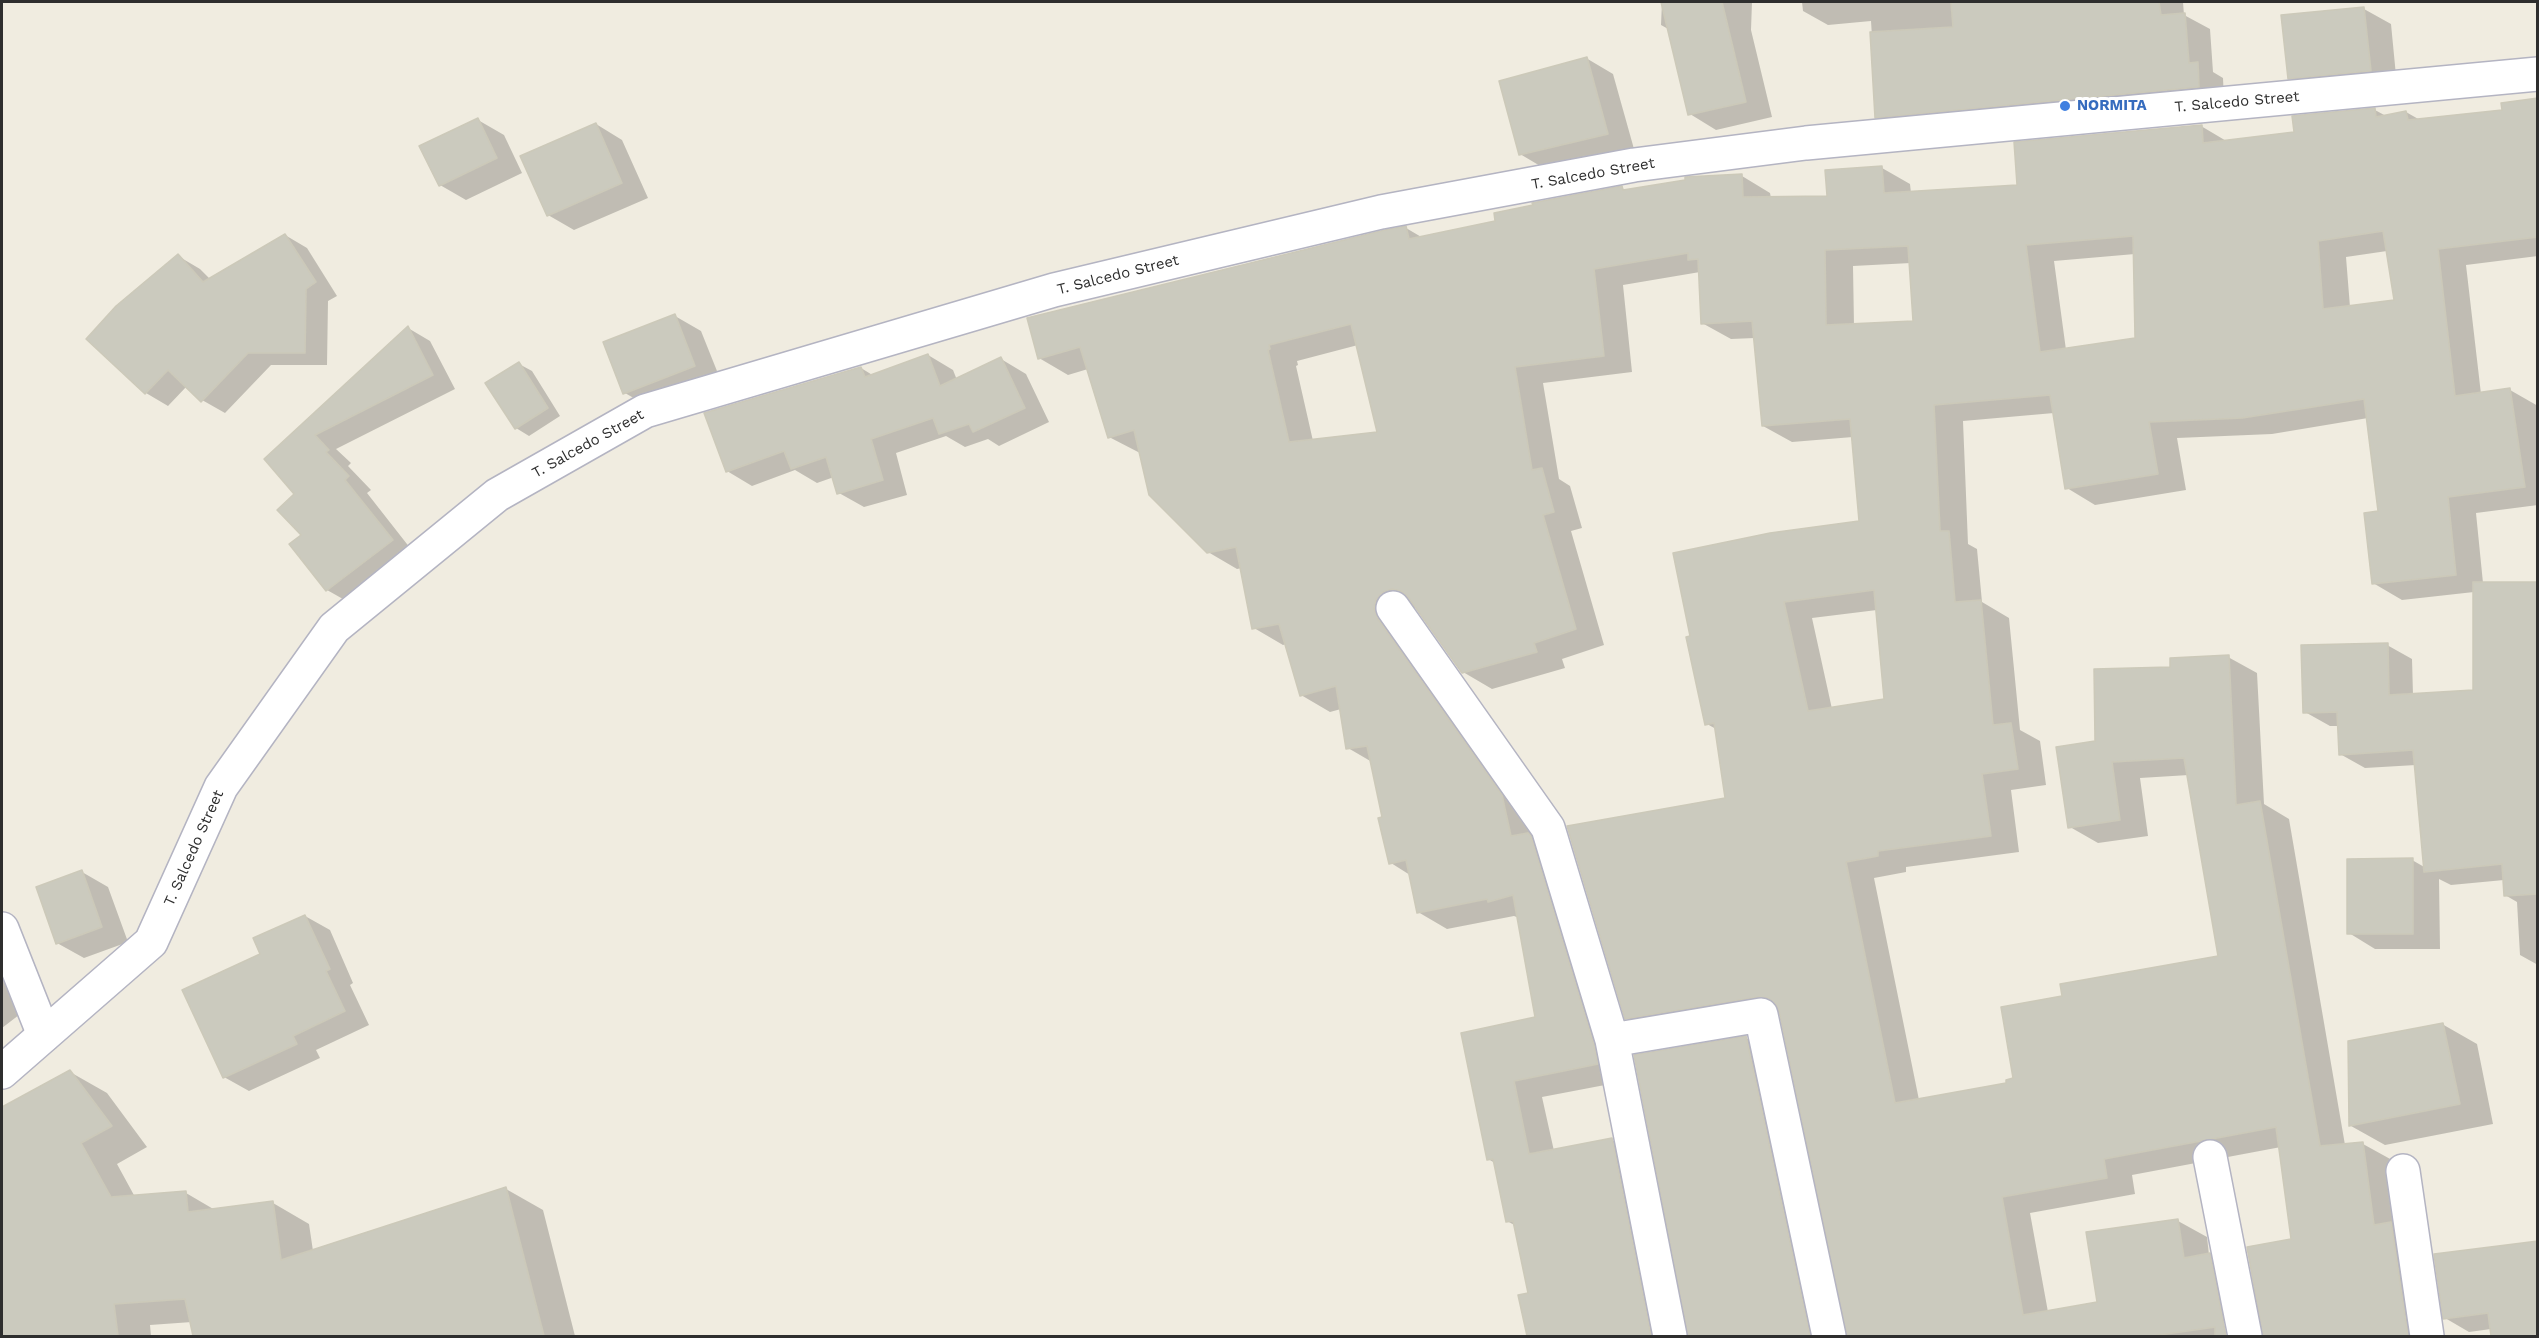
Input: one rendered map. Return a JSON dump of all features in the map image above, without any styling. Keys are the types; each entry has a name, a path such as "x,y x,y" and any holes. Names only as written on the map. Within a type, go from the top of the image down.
{"street":[{"name":"T. Salcedo Street","path":"2,1072 152,942 221,787 334,628 497,495 645,411 1054,290 1381,212 1634,165 1818,142 2538,74"},
{"path":"1393,608 1548,828 1612,1040 1670,1336"},
{"path":"2,929 44,1035"},
{"path":"1612,1040 1761,1015 1829,1336"},
{"path":"2210,1157 2245,1336"},
{"path":"2403,1171 2427,1336"}],"building":[{"path":"1661,2 1722,2 1746,102 1688,115"},
{"path":"1951,2 2159,2 2161,15 2185,13 2189,63 2198,62 2199,87 1875,118 1870,32 1953,27"},
{"path":"2364,7 2371,71 2288,79 2281,15"},
{"path":"1587,57 1608,134 1519,155 1499,81"},
{"path":"2538,98 2538,237 2438,249 2455,396 2510,388 2525,487 2448,497 2456,575 2372,584 2364,513 2378,511 2364,399 2242,418 2149,422 2158,474 2065,489 2050,395 1934,405 1940,531 1949,531 1955,602 1981,600 1993,725 2011,723 2018,769 1982,774 1991,836 1878,851 1878,856 1846,862 1895,1103 2006,1083 2006,1080 2013,1078 2001,1007 2062,996 2060,984 2218,956 2184,758 2112,762 2120,820 2068,828 2056,747 2095,741 2094,669 2170,667 2170,658 2229,655 2236,805 2260,801 2320,1146 2363,1142 2374,1225 2391,1222 2408,1336 2263,1336 2247,1247 2291,1239 2276,1127 2104,1159 2107,1178 2002,1197 2023,1315 2097,1302 2086,1232 2178,1219 2184,1258 2210,1253 2226,1336 2215,1336 2215,1327 2152,1336 1847,1336 1779,1011 1775,1003 1768,998 1758,997 1625,1019 1567,826 1725,798 1714,723 1705,725 1686,637 1690,636 1673,553 1770,533 1859,521 1850,419 1762,426 1752,321 1701,324 1698,259 1688,260 1688,253 1594,269 1604,356 1515,367 1532,470 1542,468 1554,512 1543,515 1576,629 1534,643 1537,652 1462,673 1408,597 1401,591 1392,589 1383,592 1376,600 1374,609 1378,619 1502,795 1511,836 1528,833 1531,836 1598,1064 1514,1081 1529,1154 1612,1138 1651,1336 1527,1336 1518,1295 1528,1293 1513,1221 1506,1222 1493,1159 1487,1160 1461,1033 1535,1017 1513,895 1488,902 1487,899 1417,913 1406,860 1389,864 1378,818 1382,817 1367,746 1346,749 1336,686 1300,696 1279,624 1252,629 1236,547 1207,553 1149,495 1134,430 1108,438 1080,347 1038,359 1027,318 1385,230 1406,226 1409,239 1495,221 1494,213 1533,205 1532,203 1622,186 1623,190 1685,180 1685,177 1742,174 1743,197 1827,196 1825,170 1882,166 1884,193 2017,185 2014,142 2202,125 2203,143 2294,132 2292,116 2375,108 2376,117 2406,111 2408,120 2502,110 2501,103","holes":["2383,231 2394,300 2323,309 2318,241","2133,236 2135,338 2040,352 2026,245","1908,246 1913,321 1826,325 1825,250","1351,324 1377,432 1289,442 1268,350 1269,345","1874,590 1884,699 1808,711 1784,602"]},
{"path":"478,118 497,158 439,186 419,146"},
{"path":"596,123 622,183 547,216 520,156"},
{"path":"285,234 316,282 306,289 305,353 248,353 201,402 168,370 145,394 86,339 116,306 178,254 203,282"},
{"path":"675,314 695,366 623,394 603,342"},
{"path":"408,326 433,375 315,435 329,450 326,452 349,476 345,480 393,540 326,591 289,544 301,535 277,510 294,494 264,459"},
{"path":"928,354 940,386 1001,357 1025,408 973,432 969,424 939,434 933,418 871,439 883,480 837,494 826,457 791,469 784,451 726,472 704,413 861,367 865,377"},
{"path":"519,362 548,408 515,429 485,383"},
{"path":"2473,582 2538,582 2538,894 2504,896 2502,864 2424,872 2413,750 2339,755 2337,712 2303,713 2301,645 2388,643 2389,695 2473,690"},
{"path":"2413,858 2413,934 2347,934 2347,859"},
{"path":"82,870 102,927 56,944 36,887"},
{"path":"305,915 330,969 326,971 345,1011 293,1036 297,1044 223,1078 182,990 260,954 253,938"},
{"path":"2443,1023 2460,1104 2349,1126 2348,1041"},
{"path":"1746,1036 1810,1336 1688,1336 1634,1055"},
{"path":"70,1070 112,1126 81,1143 111,1197 186,1191 188,1212 273,1201 281,1260 506,1187 544,1336 193,1336 185,1299 114,1304 118,1336 2,1336 2,1107"},
{"path":"2538,1241 2538,1336 2491,1336 2488,1313 2443,1319 2434,1254"}],"place":[{"name":"NORMITA","path":"2065,106"}]}
